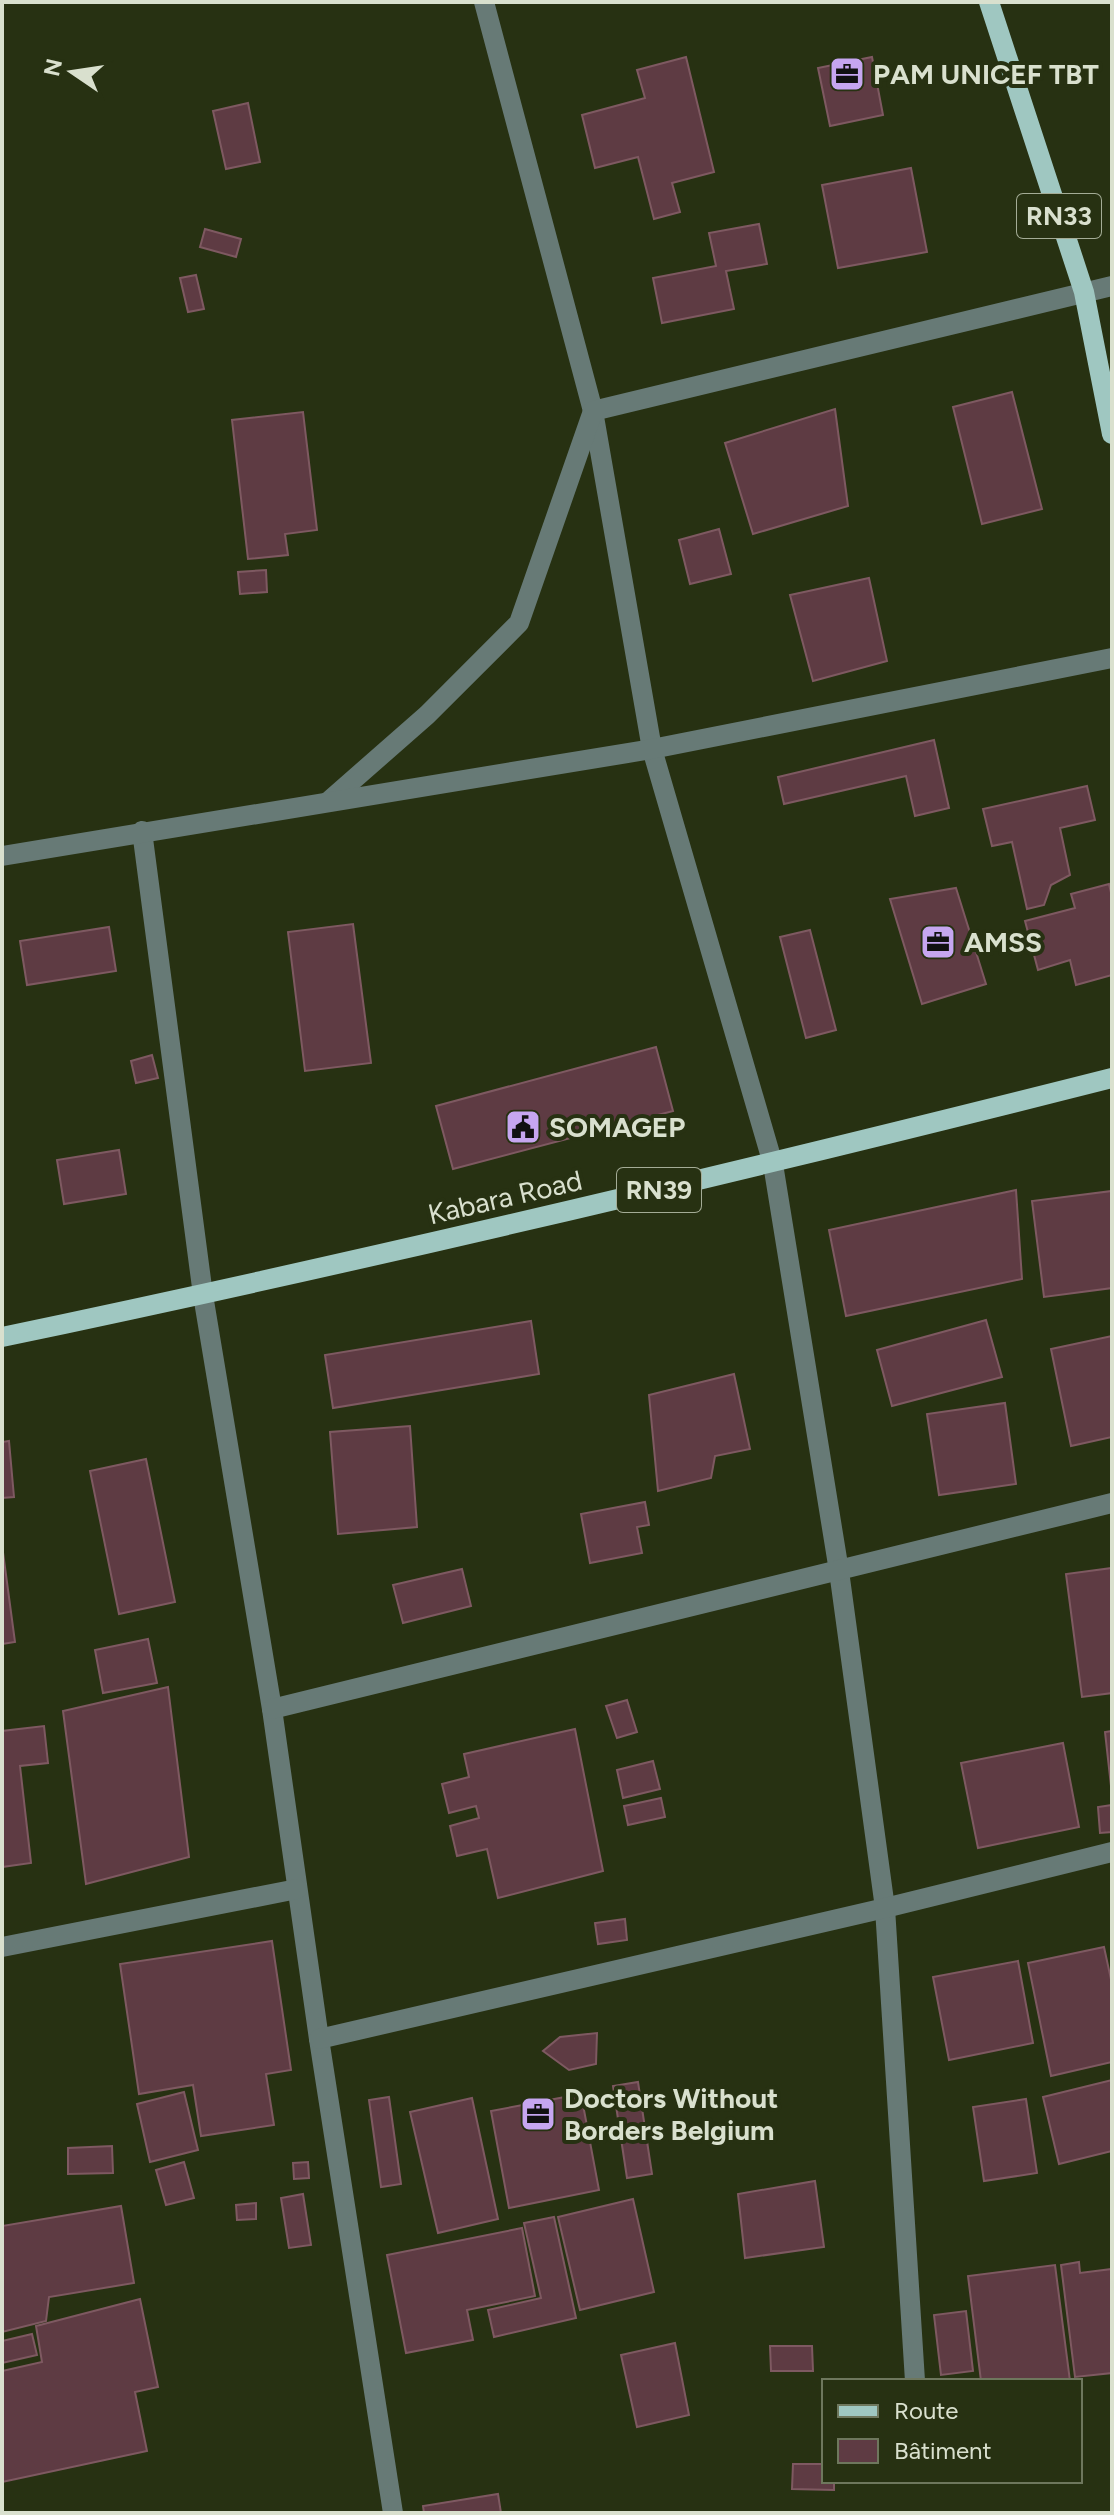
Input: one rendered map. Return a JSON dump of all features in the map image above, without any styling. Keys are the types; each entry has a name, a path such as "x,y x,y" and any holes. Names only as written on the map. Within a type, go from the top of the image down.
{"main road":[{"name":"RN33","path":"989,2 1084,292 1112,434"},
{"name":"Kabara Road","path":"2,1337 203,1295 773,1164 1112,1078"}],"street":[{"path":"484,2 593,411 652,749 773,1164 839,1571 885,1908 915,2379"},
{"path":"593,411 1112,286"},
{"path":"329,801 427,715 519,623 593,411"},
{"path":"2,856 652,749 1112,658"},
{"path":"142,831 203,1295 272,1709 319,2039 393,2513"},
{"path":"272,1709 1112,1503"},
{"path":"319,2039 885,1908 1112,1852"},
{"path":"2,1947 297,1889"}],"building":[{"path":"686,57 714,172 672,183 680,212 654,219 638,157 595,168 582,115 645,98 637,70"},
{"path":"872,57 883,115 830,126 818,68"},
{"path":"248,103 260,162 226,169 213,111"},
{"path":"911,168 927,252 838,268 822,185"},
{"path":"759,224 767,264 726,271 734,309 662,323 653,278 716,266 709,233"},
{"path":"205,229 241,239 236,257 200,247"},
{"path":"196,275 204,309 188,312 180,278"},
{"path":"1012,392 1042,509 982,524 953,407"},
{"path":"835,409 848,506 753,534 725,443"},
{"path":"303,412 317,530 285,534 288,555 248,559 232,420"},
{"path":"719,529 731,574 690,584 679,540"},
{"path":"266,570 267,592 240,594 238,572"},
{"path":"869,578 887,661 813,681 790,595"},
{"path":"934,740 949,808 915,816 906,776 784,804 778,777"},
{"path":"1087,786 1095,820 1060,828 1070,875 1051,885 1044,905 1027,909 1012,842 992,846 983,809"},
{"path":"1109,884 1112,897 1112,975 1076,985 1070,960 1038,970 1025,921 1075,908 1071,894"},
{"name":"AMSS","path":"956,888 986,984 922,1004 890,899"},
{"path":"353,924 371,1063 305,1071 288,932"},
{"path":"109,927 116,971 27,985 20,941"},
{"path":"810,930 836,1030 806,1038 780,937"},
{"path":"656,1047 673,1111 453,1169 436,1106"},
{"path":"152,1055 158,1078 136,1083 131,1061"},
{"path":"119,1150 126,1194 64,1204 57,1160"},
{"path":"1016,1190 1022,1279 846,1316 829,1230"},
{"path":"1112,1191 1112,1288 1044,1297 1032,1201"},
{"path":"986,1320 1002,1377 892,1406 877,1350"},
{"path":"531,1321 539,1374 333,1408 325,1355"},
{"path":"1112,1336 1112,1437 1071,1446 1051,1349"},
{"path":"734,1374 750,1449 715,1456 711,1478 658,1491 649,1395"},
{"path":"1005,1403 1016,1484 939,1495 927,1414"},
{"path":"410,1426 417,1527 338,1534 330,1432"},
{"path":"9,1441 14,1497 2,1498 2,1442"},
{"path":"146,1459 175,1602 119,1614 90,1471"},
{"path":"645,1502 649,1525 637,1527 642,1553 590,1563 581,1514"},
{"path":"2,1545 15,1642 2,1644"},
{"path":"1112,1568 1112,1693 1082,1697 1066,1574"},
{"path":"462,1569 471,1606 403,1623 393,1585"},
{"path":"148,1639 157,1683 103,1693 95,1650"},
{"path":"168,1687 189,1857 86,1884 63,1711"},
{"path":"627,1700 637,1732 617,1738 606,1706"},
{"path":"44,1726 48,1763 20,1766 31,1863 2,1867 2,1731"},
{"path":"575,1729 603,1871 498,1898 487,1849 457,1856 450,1826 479,1818 476,1806 449,1813 442,1784 469,1777 464,1754"},
{"path":"1112,1731 1112,1795 1105,1732"},
{"path":"1063,1743 1079,1827 978,1848 961,1763"},
{"path":"653,1761 660,1789 623,1798 617,1770"},
{"path":"661,1798 665,1817 628,1825 624,1806"},
{"path":"1112,1805 1112,1832 1100,1833 1098,1807"},
{"path":"625,1919 627,1940 598,1944 595,1923"},
{"path":"272,1941 291,2070 266,2074 274,2125 201,2136 193,2085 139,2094 120,1964"},
{"path":"1104,1947 1112,1984 1112,2062 1051,2076 1028,1963"},
{"path":"1018,1961 1033,2043 949,2060 933,1977"},
{"path":"597,2033 596,2064 569,2070 543,2051 560,2037"},
{"path":"1112,2080 1112,2151 1059,2164 1043,2097"},
{"path":"638,2082 652,2174 627,2178 613,2086"},
{"path":"184,2092 198,2150 150,2162 137,2104"},
{"path":"581,2094 599,2190 509,2208 491,2111"},
{"path":"389,2097 401,2184 381,2187 369,2100"},
{"path":"472,2098 498,2219 438,2233 410,2112"},
{"path":"1026,2099 1037,2173 984,2181 973,2107"},
{"path":"112,2146 113,2173 68,2174 68,2148"},
{"path":"184,2162 194,2198 166,2205 156,2170"},
{"path":"308,2162 309,2178 294,2179 293,2163"},
{"path":"815,2181 824,2247 745,2258 738,2194"},
{"path":"303,2194 311,2245 289,2248 281,2198"},
{"path":"633,2199 654,2292 580,2310 558,2217"},
{"path":"256,2203 256,2219 237,2220 236,2205"},
{"path":"121,2206 134,2283 49,2297 46,2321 2,2332 2,2226"},
{"path":"554,2217 576,2318 494,2337 488,2310 541,2298 524,2223"},
{"path":"522,2228 535,2296 467,2310 473,2340 406,2353 387,2255"},
{"path":"1079,2262 1080,2273 1112,2269 1112,2373 1075,2377 1061,2265"},
{"path":"1055,2265 1070,2379 981,2379 968,2276"},
{"path":"140,2299 158,2387 135,2392 147,2451 2,2482 2,2371 42,2362 36,2326"},
{"path":"966,2311 973,2371 941,2375 934,2315"},
{"path":"32,2334 37,2355 2,2363 2,2341"},
{"path":"675,2343 689,2415 637,2427 621,2355"},
{"path":"770,2346 812,2346 813,2371 771,2371"},
{"path":"793,2464 822,2464 822,2483 834,2483 834,2490 792,2489"},
{"path":"498,2494 501,2513 424,2513 423,2506"}],"place":[{"name":"PAM UNICEF TBT","path":"847,74"},
{"name":"AMSS","path":"938,942"},
{"name":"SOMAGEP","path":"523,1127"},
{"name":"Doctors Without Borders Belgium","path":"538,2114"}]}
